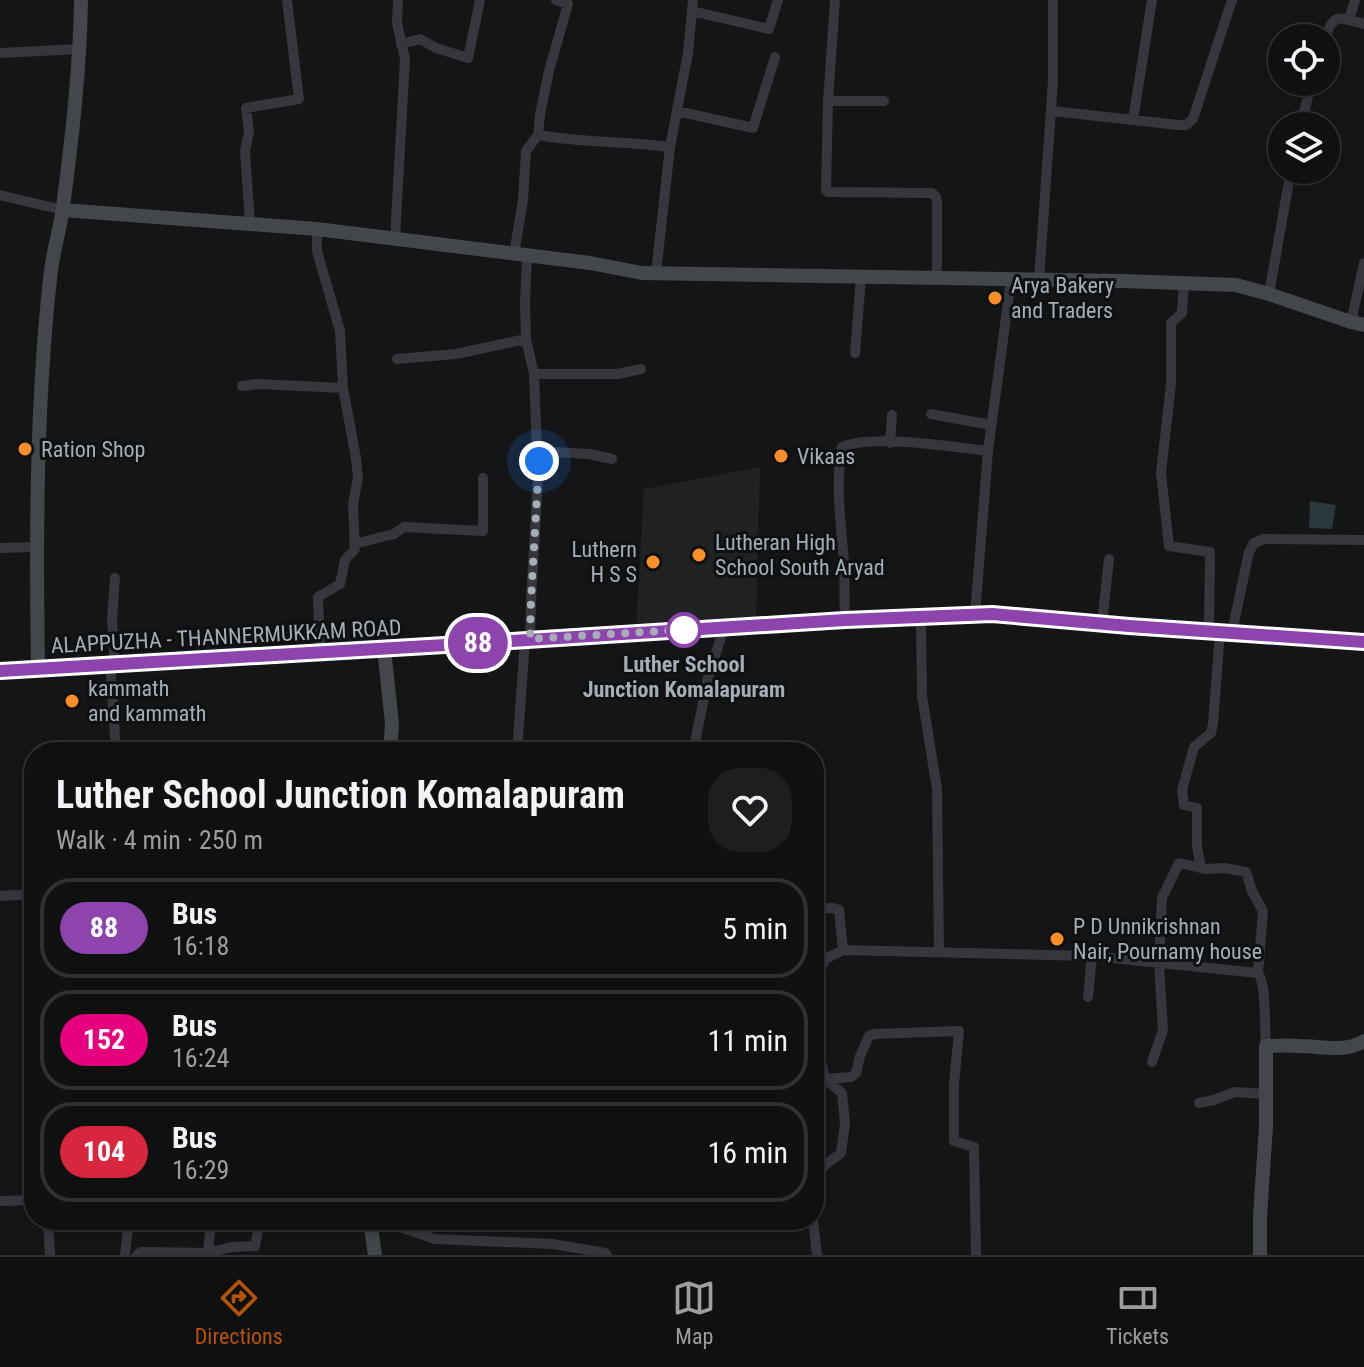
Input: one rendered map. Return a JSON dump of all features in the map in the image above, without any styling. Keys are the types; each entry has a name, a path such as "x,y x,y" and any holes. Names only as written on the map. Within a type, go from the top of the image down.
{"main road":[{"path":"38,669 36,547 42,375 50,274 63,210 81,49 81,0"},
{"path":"63,210 317,229 642,273 1236,285 1357,324"},
{"name":"ALAPPUZHA - THANNERMUKKAM ROAD","path":"0,671 845,620 992,614 1364,645"},
{"path":"384,649 392,723 391,742"},
{"path":"1260,1255 1266,1046 1343,1048 1364,1041"},
{"path":"371,1230 375,1255"}],"street":[{"path":"250,224 245,151 249,132 246,108 299,99 287,0"},
{"path":"395,238 405,59 397,23 398,0"},
{"path":"401,44 420,39 436,48 468,58 480,0"},
{"path":"518,742 539,461 534,374 526,339 521,255 523,200 526,151 538,135 549,71 568,4 556,0"},
{"path":"656,273 670,147 688,53 692,6 769,29 778,0"},
{"path":"835,0 826,190 932,193 937,202 937,279"},
{"path":"1039,280 1052,111 1053,0"},
{"path":"1133,120 1152,0"},
{"path":"1052,111 1182,126 1193,119 1232,0"},
{"path":"1349,20 1355,0"},
{"path":"1330,24 1334,20 1349,20 1364,24"},
{"path":"0,53 81,49"},
{"path":"677,111 753,128 775,57"},
{"path":"828,101 884,101"},
{"path":"538,135 572,141 670,147"},
{"path":"1269,294 1289,184"},
{"path":"0,195 63,210"},
{"path":"317,229 317,251 340,331 343,388 358,478 353,504 355,549 345,560 340,584 318,597 320,653"},
{"path":"1357,324 1364,263"},
{"path":"855,353 861,277"},
{"path":"975,615 988,451 1011,280"},
{"path":"1184,282 1182,313 1171,323 1171,384 1161,473 1169,546 1210,552 1220,631 1211,733 1194,747 1182,790 1184,805 1197,808 1197,847 1201,868"},
{"path":"397,359 456,354 526,339"},
{"path":"534,374 617,374 641,369"},
{"path":"242,386 343,388"},
{"path":"931,414 991,425"},
{"path":"890,443 892,415"},
{"path":"845,620 839,473 842,447 852,444 931,444 988,451"},
{"path":"537,451 589,454 612,459"},
{"path":"354,544 394,534 404,527 483,531 483,478"},
{"path":"1220,631 1254,543 1264,539 1364,540"},
{"path":"0,548 36,547"},
{"path":"1102,623 1109,559"},
{"path":"115,578 112,665 116,742"},
{"path":"921,618 922,696 937,789 939,953"},
{"path":"695,742 708,678 724,628"},
{"path":"1152,1062 1163,1030 1159,963 1162,898 1179,863 1246,872 1263,911 1258,973"},
{"path":"0,896 24,895"},
{"path":"824,908 839,910 843,950"},
{"path":"824,961 843,950 1092,956 1258,973 1262,977 1266,1046"},
{"path":"1088,997 1092,956"},
{"path":"825,1079 851,1077 856,1073 869,1036 959,1031 954,1084 954,1141 974,1147 976,1255"},
{"path":"824,1075 842,1093 845,1123 841,1153 824,1166"},
{"path":"1199,1103 1235,1092 1265,1094"},
{"path":"0,1201 24,1200"},
{"path":"49,1230 50,1255"},
{"path":"125,1255 128,1230"},
{"path":"208,1253 210,1230"},
{"path":"137,1255 141,1252 208,1253 231,1247 255,1246 258,1230"},
{"path":"408,1230 435,1239 553,1244 607,1255"},
{"path":"814,1230 817,1255"}],"shaded area":[{"name":"Lutheran High School South Aryad","path":"760,467 756,622 636,629 644,489"},
{"path":"1310,501 1336,505 1332,529 1309,528"}],"bus line":[{"name":"88","path":"0,671 845,620 992,614 1364,642"}],"place":[{"name":"Arya Bakery and Traders","path":"995,298"},
{"name":"Ration Shop","path":"25,449"},
{"name":"Vikaas","path":"781,456"},
{"name":"Lutheran High School South Aryad","path":"699,555"},
{"name":"Luthern H S S","path":"653,562"},
{"name":"Luther School Junction Komalapuram","path":"684,630"},
{"name":"kammath and kammath","path":"72,701"},
{"name":"P D Unnikrishnan Nair, Pournamy house","path":"1057,939"}],"route":[{"path":"539,461 530,639 694,629 684,630"}]}
